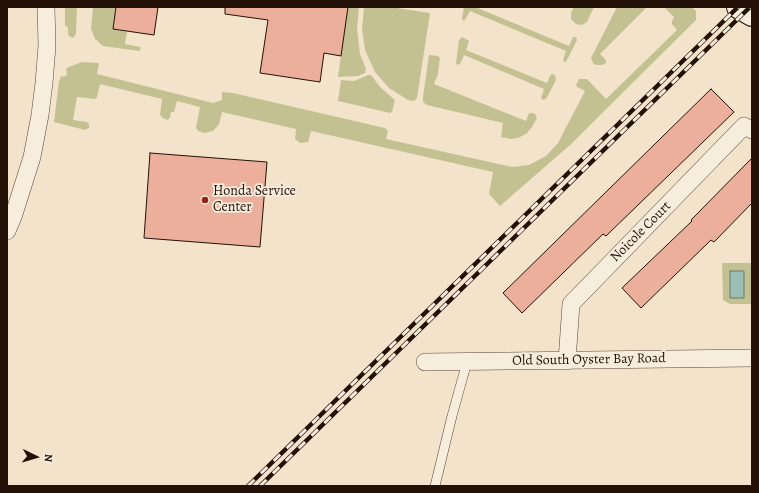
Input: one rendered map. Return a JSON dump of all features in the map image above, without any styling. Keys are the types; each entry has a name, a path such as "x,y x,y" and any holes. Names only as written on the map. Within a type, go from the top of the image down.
{"main road":[{"path":"738,7 752,15"}],"street":[{"path":"7,231 13,217 32,156 40,115 44,83 46,7"},
{"name":"Noicole Court","path":"567,361 571,304 744,126 752,130"},
{"name":"Old South Oyster Bay Road","path":"425,362 752,358"}],"lane":[{"path":"435,486 467,362"}],"shaded area":[{"path":"65,7 77,7 76,34 73,38 69,36 68,27 65,26"},
{"path":"93,7 116,7 113,29 127,31 125,44 140,47 141,48 139,51 103,46 95,39 91,29"},
{"path":"348,7 359,7 357,28 360,54 366,69 365,73 358,76 338,77"},
{"path":"364,7 390,7 430,13 417,98 414,101 408,100 389,88 375,72 365,50 362,29"},
{"path":"464,7 475,7 569,46 573,37 576,37 577,40 566,62 564,62 563,60 566,51 470,11 463,21 462,18"},
{"path":"574,7 594,7 587,22 582,25 576,24 571,19 571,13"},
{"path":"617,7 647,7 600,54 606,60 606,63 596,65 593,63 591,58"},
{"path":"664,7 692,7 696,11 696,20 570,145 500,206 489,194 493,172 311,131 308,142 300,143 295,139 296,129 222,112 219,124 213,131 205,133 198,131 196,128 200,107 177,101 174,112 171,112 170,118 167,120 160,115 162,99 100,84 97,97 95,99 77,97 73,120 87,122 89,124 89,128 85,130 54,122 59,81 62,75 63,77 67,75 66,69 82,62 99,63 97,74 213,103 222,100 222,92 233,93 385,128 388,131 386,139 512,167 529,165 546,156 558,143 585,91 576,85 579,79 587,79 606,99 677,30 672,24 674,17"},
{"path":"462,37 469,41 466,50 547,83 552,74 555,75 556,80 546,99 543,100 541,98 544,89 464,55 460,64 458,65 456,63 459,40"},
{"path":"429,55 438,56 440,58 438,74 434,84 526,121 529,113 535,114 537,118 532,127 526,134 518,138 511,139 501,137 503,123 427,105 423,102 423,97"},
{"path":"371,75 381,88 395,100 392,112 390,113 338,101 341,80 354,81"},
{"path":"722,263 752,263 752,304 730,304 723,300"}],"water":[{"path":"730,271 744,271 744,298 730,298"}],"building":[{"path":"116,7 158,7 154,35 113,29"},
{"path":"225,7 348,7 341,56 324,53 320,82 260,73 268,20 225,14"},
{"path":"711,89 734,112 606,236 603,234 522,313 503,293"},
{"name":"Honda Service Center","path":"150,153 267,162 260,247 144,238"},
{"path":"752,158 752,203 714,242 711,240 641,308 622,288 692,221 691,220"}],"railway":[{"path":"248,486 738,7"},
{"path":"260,486 750,7"}],"place":[{"name":"Honda Service Center","path":"205,200"}]}
